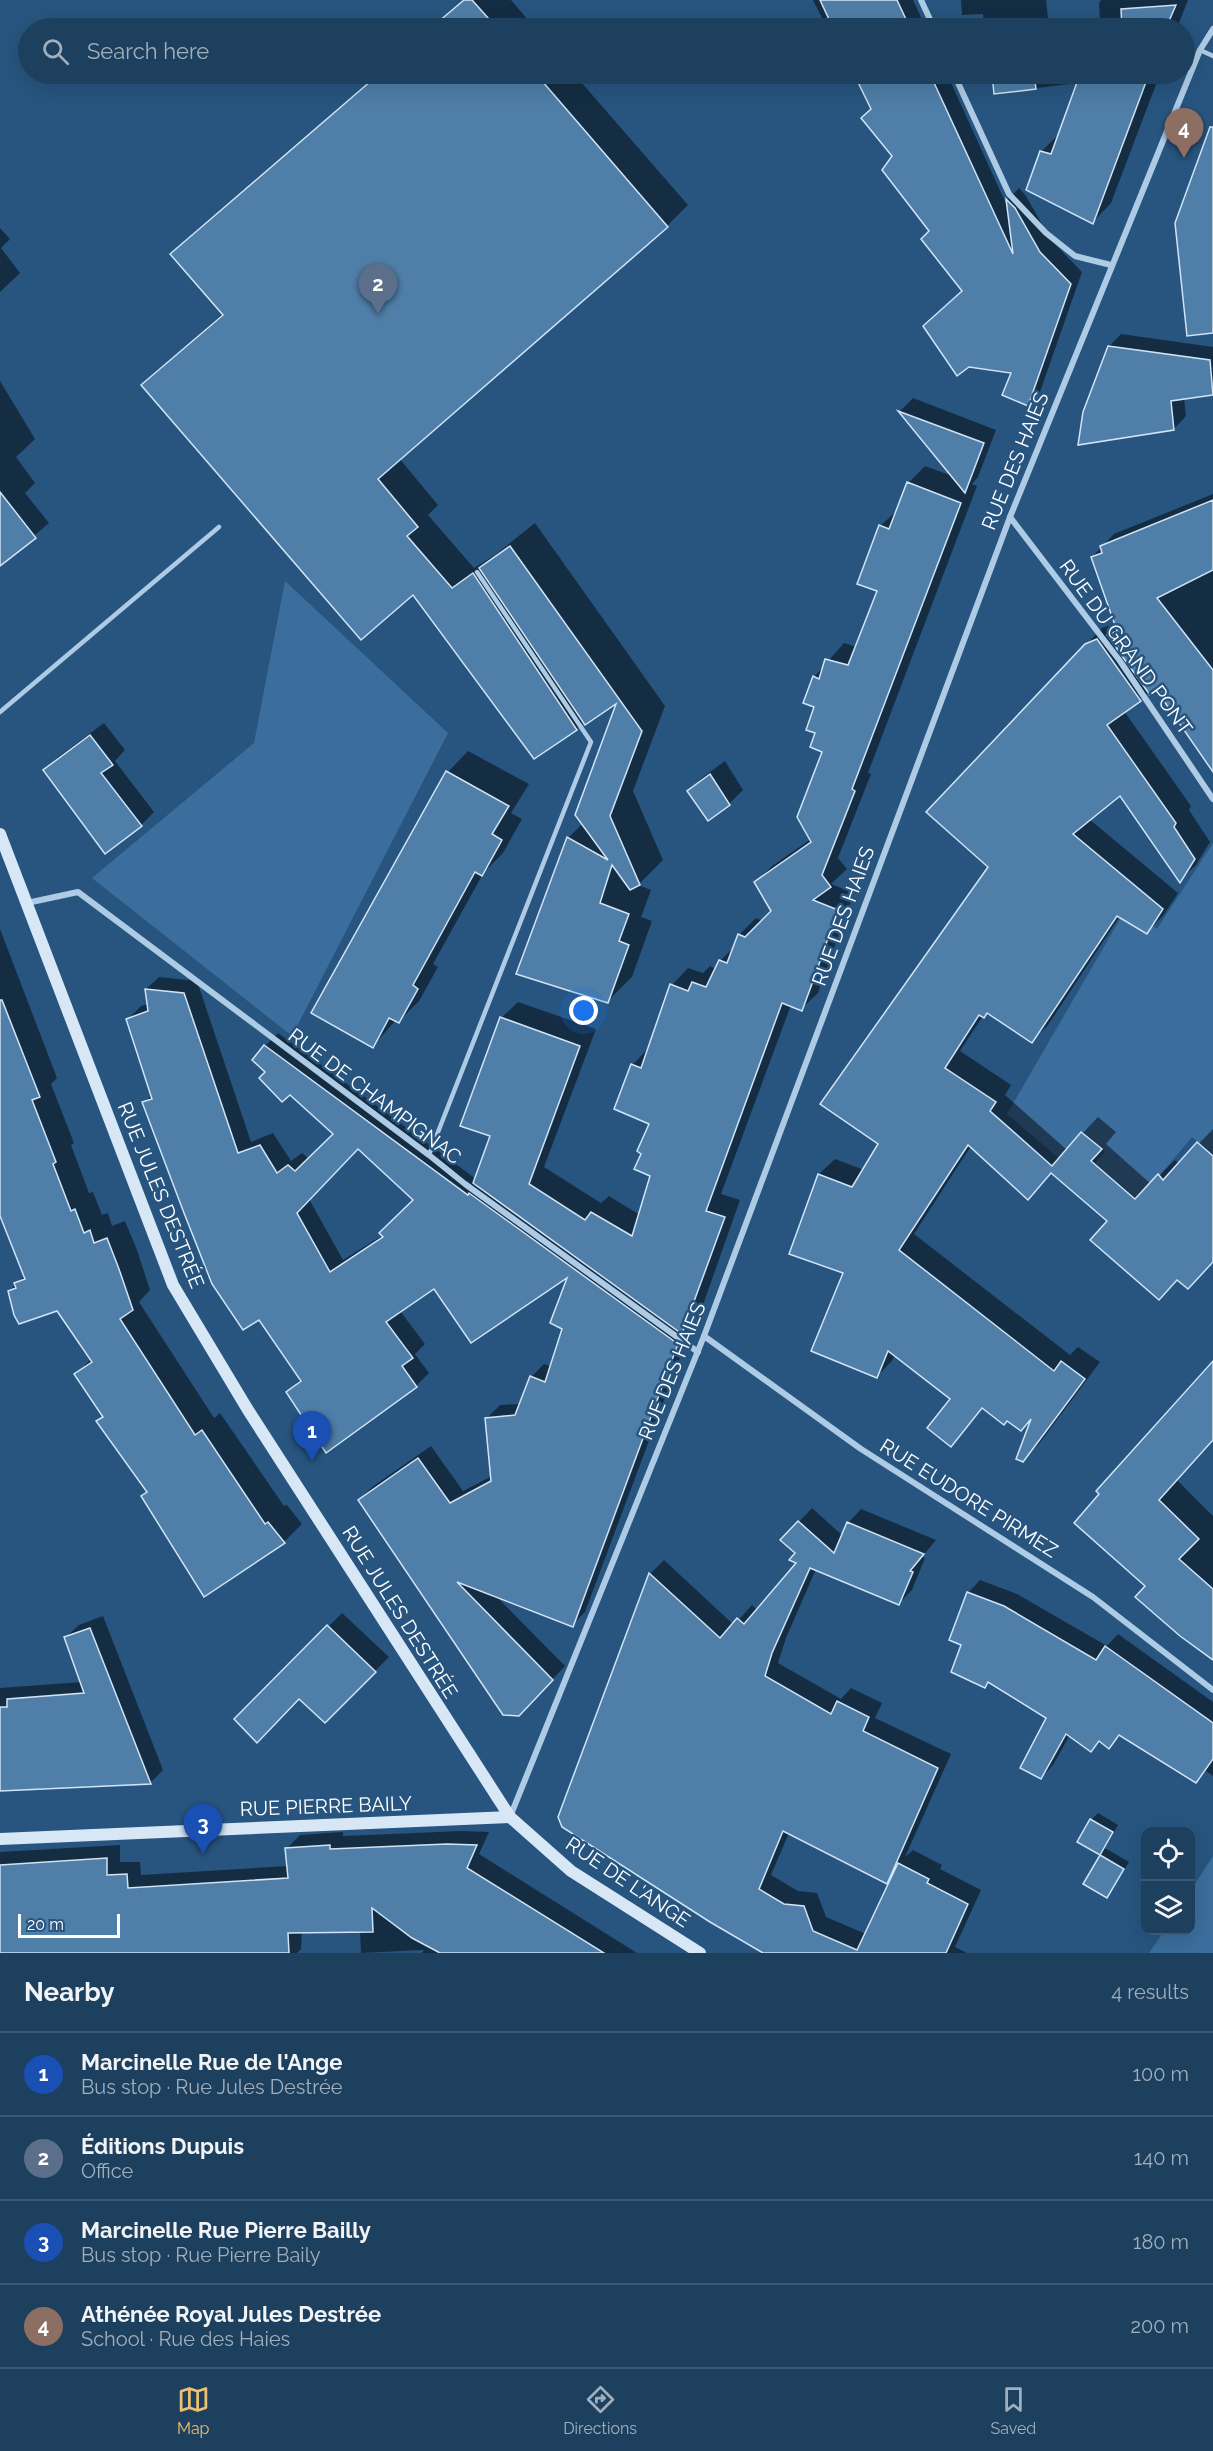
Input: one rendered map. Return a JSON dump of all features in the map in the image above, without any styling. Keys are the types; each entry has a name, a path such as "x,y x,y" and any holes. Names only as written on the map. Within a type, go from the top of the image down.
{"street":[{"path":"921,0 929,18"},
{"name":"RUE DES HAIES","path":"1195,62 1213,29"},
{"path":"959,84 1009,194 1046,233 1075,256 1111,265"},
{"name":"RUE DES HAIES","path":"510,1817 705,1336 1010,517 1186,84"},
{"name":"RUE DU GRAND PONT","path":"1010,517 1120,661 1213,799"},
{"name":"RUE JULES DESTRÉE","path":"0,834 173,1285 248,1410 510,1817"},
{"name":"RUE DE CHAMPIGNAC","path":"26,903 78,892 465,1184 698,1352"},
{"name":"RUE EUDORE PIRMEZ","path":"705,1336 861,1449 1093,1596 1213,1690"},
{"name":"RUE PIERRE BAILY","path":"0,1839 510,1817"},
{"name":"RUE DE L'ANGE","path":"510,1817 571,1871 700,1953"}],"lane":[{"path":"1200,50 1213,56"},
{"path":"0,712 219,527"},
{"path":"429,1155 591,742 477,572"}],"shaded area":[{"path":"285,581 448,733 292,1036 92,878 254,743"},
{"path":"1213,843 1213,1155 1192,1137 1139,1200 1095,1163 1105,1152 1091,1139 1068,1166 1007,1114 1127,907 1157,929"},
{"path":"1213,1856 1213,1953 1149,1953 1161,1935 1195,1935 1195,1884"}],"building":[{"path":"464,0 472,0 488,18 443,18"},
{"path":"820,0 897,0 905,18 828,18"},
{"path":"1176,5 1170,18 1121,18 1121,9"},
{"path":"367,84 545,84 668,227 378,479 418,527 407,536 452,588 473,573 577,730 534,759 413,595 361,640 141,385 223,315 170,254"},
{"path":"859,84 935,84 1013,254 1006,199 1015,208 1040,252 1071,284 1028,406 1002,395 1011,373 969,367 957,376 923,326 962,291 921,239 929,231 882,170 892,156 861,118 871,109"},
{"path":"993,84 1035,84 1036,89 994,94"},
{"path":"1076,84 1145,84 1093,224 1026,190 1040,151 1051,154"},
{"path":"1210,127 1213,127 1213,333 1187,336 1175,223"},
{"path":"1108,346 1210,360 1213,395 1171,401 1174,430 1078,445 1083,412"},
{"path":"898,411 984,443 965,493"},
{"path":"907,482 961,503 852,789 855,791 822,875 831,887 813,900 838,910 816,973 802,1011 782,1003 706,1211 725,1217 682,1334 473,1183 490,1136 460,1126 500,1017 580,1046 529,1184 585,1220 591,1212 632,1236 650,1176 634,1169 641,1154 637,1151 649,1124 614,1109 631,1064 641,1068 670,984 688,991 692,982 706,987 719,960 727,963 738,934 745,937 771,911 754,882 811,842 797,817 822,752 810,747 815,733 806,730 814,707 803,703 813,676 819,679 825,659 848,665 877,591 857,584 879,525 889,529"},
{"path":"0,492 36,538 0,566"},
{"path":"1213,500 1213,570 1157,598 1213,670 1213,772 1157,691 1150,695 1107,635 1117,631 1091,557 1102,553 1100,546"},
{"path":"510,546 642,731 610,816 640,885 630,890 612,865 600,903 629,914 619,941 629,945 608,1003 516,974 567,837 608,860 575,815 616,704 585,725 479,568"},
{"path":"1097,639 1141,701 1107,725 1176,823 1174,827 1195,859 1180,883 1120,796 1073,834 1163,909 1147,934 1117,916 1032,1043 987,1013 984,1018 979,1015 945,1068 996,1102 990,1111 1052,1166 1081,1132 1102,1149 1091,1161 1135,1199 1158,1174 1163,1180 1197,1142 1213,1156 1213,1262 1188,1289 1177,1280 1159,1300 1090,1240 1107,1221 1051,1173 1028,1200 968,1145 899,1250 1054,1371 1061,1361 1085,1379 1023,1462 1016,1459 1031,1419 1021,1431 1007,1421 1004,1425 982,1408 951,1447 927,1428 950,1399 888,1351 877,1378 811,1351 843,1273 789,1254 818,1174 852,1187 878,1144 820,1104 988,867 926,812 1085,644"},
{"path":"90,735 113,765 101,773 142,826 105,854 43,770"},
{"path":"446,771 509,806 492,834 502,840 482,876 475,872 413,985 418,989 399,1023 389,1018 373,1048 311,1013"},
{"path":"710,774 730,805 708,821 687,791"},
{"path":"145,989 184,993 238,1153 260,1145 277,1173 288,1165 295,1171 333,1134 290,1095 282,1102 259,1078 265,1072 252,1060 264,1045 468,1195 469,1193 678,1344 573,1627 457,1582 553,1680 519,1716 503,1715 358,1500 418,1458 450,1503 491,1481 485,1418 515,1415 530,1376 545,1382 562,1329 550,1323 567,1278 471,1343 434,1289 386,1322 413,1358 402,1366 417,1387 326,1453 286,1392 301,1381 259,1320 243,1330 212,1284 142,1102 152,1099 126,1019 148,1011","holes":["358,1149 413,1200 379,1233 383,1237 330,1272 297,1213"]},
{"path":"0,1000 2,1000 40,1097 32,1100 56,1162 53,1164 71,1211 75,1209 84,1233 90,1230 94,1243 107,1238 119,1269 133,1310 120,1319 195,1435 202,1430 265,1524 268,1522 285,1543 204,1597 141,1496 147,1492 96,1421 103,1417 74,1374 92,1362 57,1311 19,1324 14,1315 8,1291 16,1288 14,1283 25,1279 0,1216"},
{"path":"1213,1361 1213,1440 1159,1500 1199,1539 1179,1559 1213,1589 1213,1660 1180,1636 1135,1597 1145,1586 1074,1523 1099,1494 1096,1491"},
{"path":"798,1521 834,1553 847,1522 924,1554 910,1571 913,1572 899,1605 810,1568 772,1653 765,1676 831,1714 837,1701 869,1717 863,1731 938,1768 887,1884 783,1831 759,1889 784,1904 804,1906 813,1931 857,1950 898,1863 929,1879 927,1883 968,1904 946,1953 763,1953 710,1922 562,1827 558,1817 649,1573 720,1638 737,1618 744,1624 796,1563 789,1560 795,1553 780,1540"},
{"path":"967,1592 1004,1606 1096,1660 1105,1646 1213,1723 1213,1759 1196,1783 1119,1735 1109,1749 1099,1741 1091,1752 1066,1734 1041,1779 1020,1768 1046,1718 988,1682 985,1688 951,1672 961,1645 949,1640"},
{"path":"327,1625 376,1672 325,1723 299,1699 257,1743 234,1719"},
{"path":"90,1628 151,1784 0,1791 0,1707 7,1707 7,1699 84,1693 64,1637"},
{"path":"1090,1819 1113,1832 1100,1855 1077,1842"},
{"path":"447,1844 477,1845 467,1868 604,1953 440,1953 412,1938 372,1908 373,1932 288,1933 289,1953 0,1953 0,1865 107,1858 107,1875 127,1874 128,1888 288,1878 285,1848 330,1845 330,1849"},
{"path":"1100,1855 1124,1869 1107,1898 1083,1884"}],"place":[{"name":"Athénée Royal Jules Destrée","path":"1184,158"},
{"name":"Éditions Dupuis","path":"378,314"},
{"name":"Marcinelle Rue de l'Ange","path":"312,1461"},
{"name":"Marcinelle Rue Pierre Bailly","path":"203,1854"}]}
